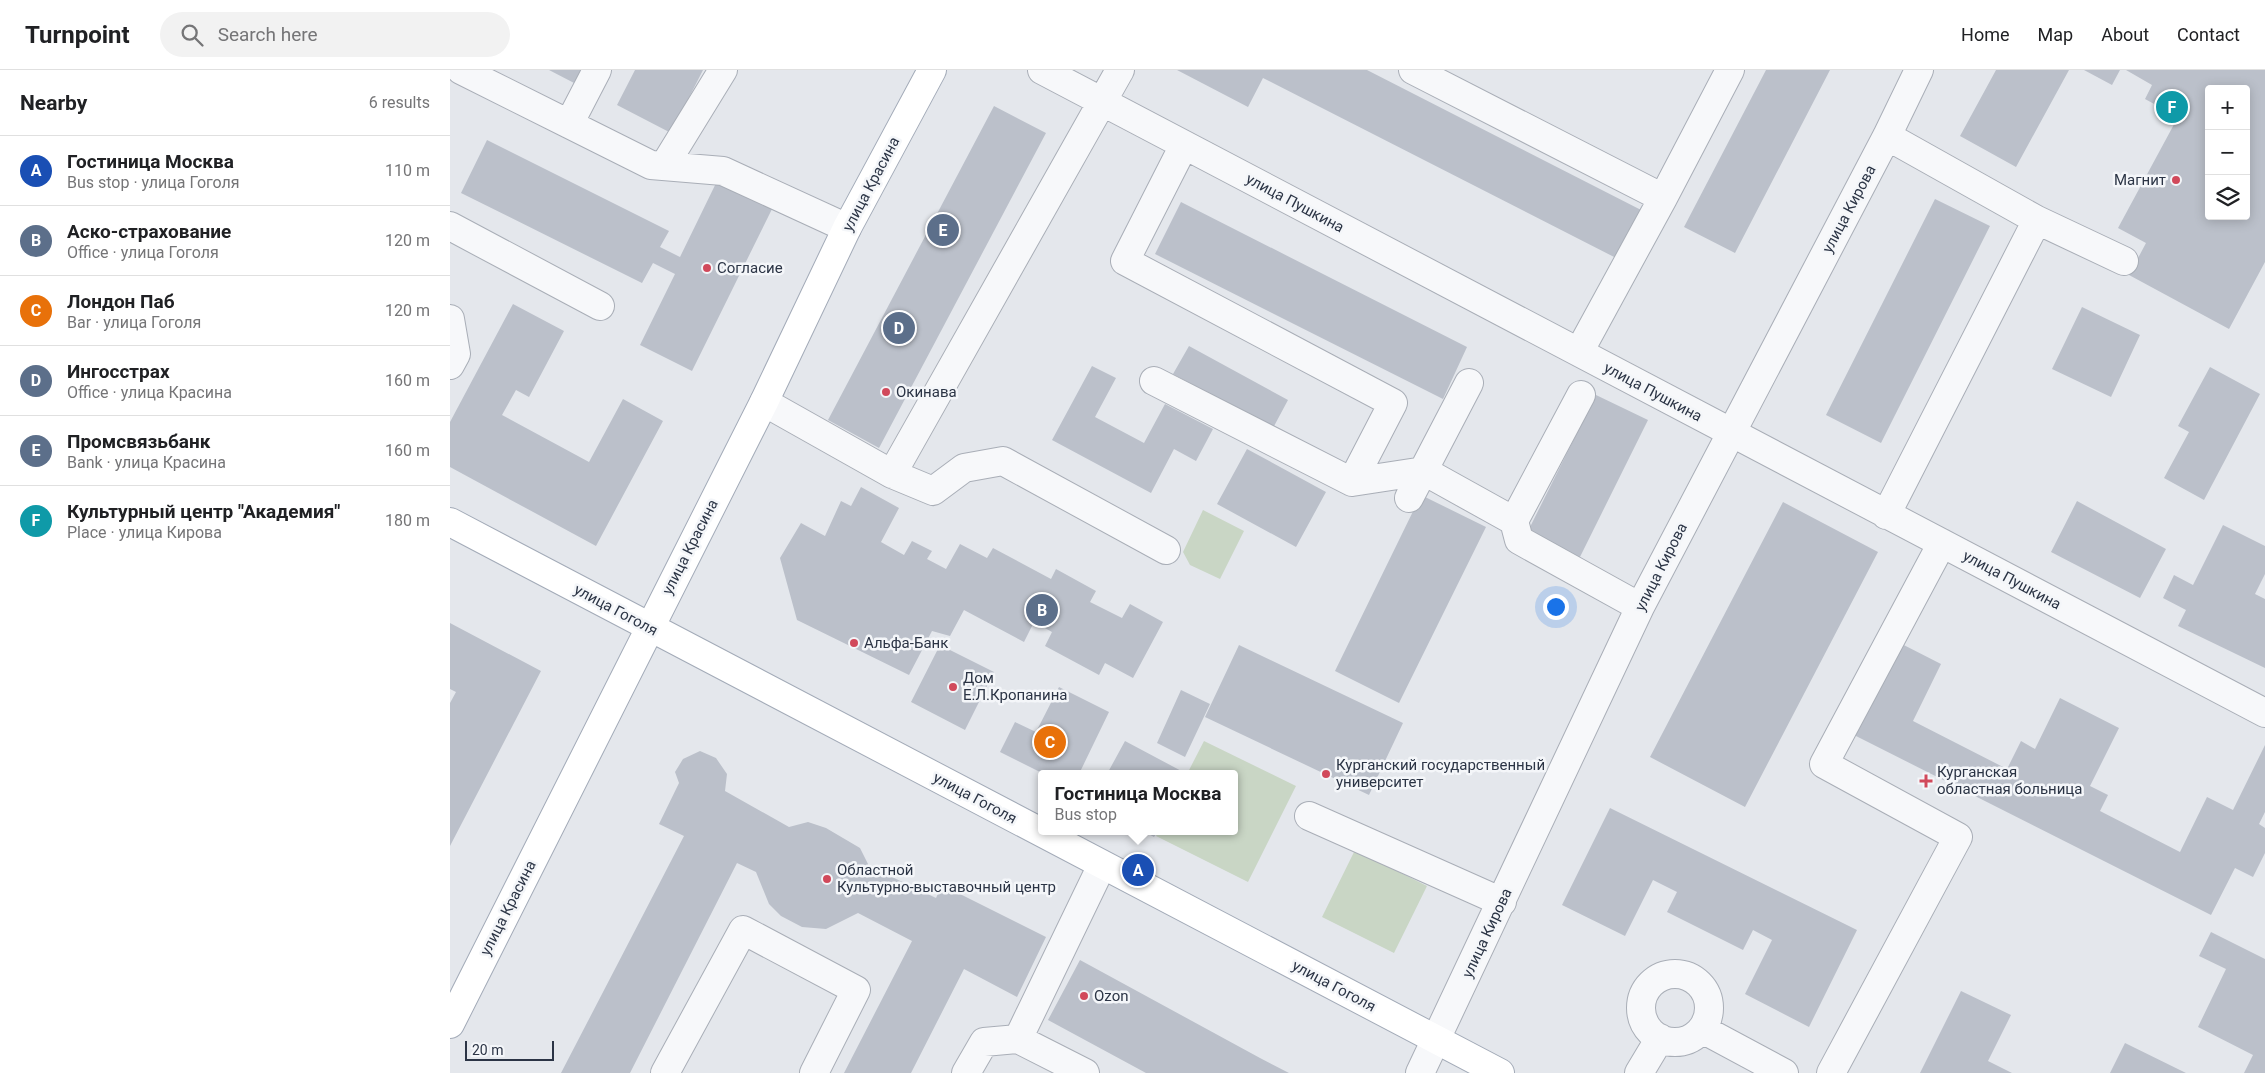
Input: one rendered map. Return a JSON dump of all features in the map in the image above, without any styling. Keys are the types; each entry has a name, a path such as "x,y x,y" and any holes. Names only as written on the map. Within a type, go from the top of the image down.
{"main road":[{"name":"улица Красина","path":"452,1016 764,402 847,228 932,70"},
{"name":"улица Гоголя","path":"450,522 1038,832"},
{"name":"улица Гоголя","path":"1045,835 1500,1073"}],"street":[{"path":"461,70 651,166 723,171 847,228"},
{"path":"569,124 597,70"},
{"path":"664,166 723,70"},
{"name":"улица Пушкина","path":"1042,70 2265,713"},
{"path":"892,474 1120,70"},
{"path":"1413,70 1663,198"},
{"path":"1579,352 1730,70"},
{"name":"улица Кирова","path":"1420,1073 1640,607 1730,432 1887,136 1919,70"},
{"path":"1887,136 2037,220 2124,261"},
{"path":"1184,145 1125,261 1393,403 1352,482"},
{"path":"1886,515 2037,220"},
{"path":"450,226 600,306"},
{"path":"450,319 452,357"},
{"path":"1154,382 1352,482 1424,471 1514,521"},
{"path":"1409,498 1469,383"},
{"path":"1581,395 1514,521 1519,540 1640,607"},
{"path":"764,402 892,474 933,491 964,468 1003,461 1166,550"},
{"path":"1831,1073 1958,837 1824,764 1932,538"},
{"path":"1308,816 1502,902"},
{"path":"1018,1039 1102,865"},
{"path":"665,1073 743,930 856,990 814,1073"},
{"path":"1680,974 1696,980 1707,995 1709,1013 1702,1029 1688,1040 1670,1042 1653,1035 1643,1021 1640,1003 1648,986 1662,976 1680,974"},
{"path":"1702,1029 1784,1073"},
{"path":"1639,1073 1660,1038"},
{"path":"966,1073 984,1042 1018,1039 1085,1073"}],"green space":[{"path":"1203,510 1244,531 1220,579 1190,565 1183,552"},
{"path":"1204,741 1296,786 1248,882 1156,836 1238,835 1238,770 1189,770"},
{"path":"1355,850 1427,886 1394,953 1322,917"}],"building":[{"path":"549,70 583,70 576,84"},
{"path":"635,70 703,70 671,133 617,105"},
{"path":"1177,70 1367,70 1645,212 1620,260 1263,78 1248,107"},
{"path":"1766,70 1830,70 1735,253 1684,227"},
{"path":"1996,70 2069,70 2016,167 1960,136"},
{"path":"2084,70 2120,70 2112,85"},
{"name":"Магнит","path":"2126,70 2265,70 2265,262 2229,329 2129,275 2146,243 2118,228 2178,117 2145,99 2152,85"},
{"path":"994,106 1046,133 879,448 828,420"},
{"path":"487,140 669,231 660,247 680,257 719,177 774,205 692,371 640,345 675,274 653,263 642,283 461,193"},
{"path":"1935,199 1990,226 1881,443 1826,415"},
{"path":"1181,202 1467,347 1443,399 1155,254"},
{"path":"513,304 564,331 529,397 516,390 502,415 589,462 623,399 663,421 596,546 450,467 450,422"},
{"path":"2082,307 2140,335 2111,397 2052,369"},
{"path":"1189,346 1288,400 1273,428 1173,374"},
{"path":"1092,366 1116,378 1095,417 1144,443 1165,404 1213,429 1196,461 1174,449 1151,493 1052,440"},
{"path":"2210,367 2260,394 2204,500 2164,478 2189,432 2178,426"},
{"path":"1596,395 1648,420 1575,567 1523,541"},
{"path":"1247,449 1326,492 1296,547 1217,504"},
{"path":"861,487 899,508 881,542 904,555 912,541 932,551 927,559 946,569 960,544 987,558 993,548 1051,579 1056,569 1096,591 1090,602 1122,618 1130,604 1163,622 1133,678 1105,663 1099,675 1045,646 1052,632 1034,622 1024,642 964,610 950,636 932,631 909,675 797,620 780,558 801,523 825,536 841,501 851,506"},
{"path":"1421,495 1486,527 1399,703 1335,671"},
{"path":"2077,501 2166,549 2140,598 2051,552"},
{"path":"1783,502 1878,552 1745,807 1650,757"},
{"path":"2223,525 2265,546 2265,574 2255,594 2265,599 2265,668 2178,626 2186,610 2163,598 2174,575 2193,585"},
{"path":"450,623 541,671 450,846 450,703 456,692 450,689"},
{"path":"1892,639 1941,664 1913,721 2007,769 2021,741 2035,749 2060,698 2119,728 2090,786 2108,795 2100,811 2180,852 2207,797 2233,810 2265,745 2265,812 2259,824 2265,828 2265,853 2253,877 2235,868 2211,915 1854,735"},
{"name":"Дом Е.Л.Кропанина","path":"940,645 994,672 965,730 911,702"},
{"path":"1239,645 1403,723 1369,795 1205,717"},
{"path":"1059,687 1109,712 1081,770 1038,771 1000,752 1015,722 1036,732"},
{"path":"1181,690 1210,704 1185,757 1157,743"},
{"path":"1125,741 1179,770 1109,770"},
{"path":"700,751 716,758 727,774 725,791 789,827 808,822 826,828 860,848 869,866 936,898 942,885 1046,937 1017,997 964,969 911,1073 844,1073 912,941 858,913 826,929 802,927 781,916 769,904 756,872 737,863 630,1073 561,1073 684,836 659,824 679,783 675,772 683,759"},
{"path":"1610,808 1857,930 1809,1027 1745,994 1772,940 1753,930 1743,950 1667,912 1677,892 1653,880 1625,936 1562,905"},
{"path":"2211,932 2265,959 2265,1073 2244,1073 2253,1055 2198,1027 2226,969 2199,956"},
{"path":"1080,960 1289,1073 1146,1073 1048,1020"},
{"path":"1961,991 2011,1015 1988,1061 2012,1073 1920,1073"},
{"path":"2125,1043 2186,1073 2110,1073"}],"place":[{"name":"Культурный центр \"Академия\"","path":"2172,107"},
{"name":"Магнит","path":"2176,180"},
{"name":"Промсвязьбанк","path":"943,230"},
{"name":"Согласие","path":"707,268"},
{"name":"Ингосстрах","path":"899,328"},
{"name":"Окинава","path":"886,392"},
{"name":"Аско-страхование","path":"1042,610"},
{"name":"Альфа-Банк","path":"854,643"},
{"name":"Дом Е.Л.Кропанина","path":"953,687"},
{"name":"Лондон Паб","path":"1050,742"},
{"name":"Курганский государственный университет","path":"1326,774"},
{"name":"Курганская областная больница","path":"1926,781"},
{"name":"Гостиница Москва","path":"1138,870"},
{"name":"Областной Культурно-выставочный центр","path":"827,879"},
{"name":"Ozon","path":"1084,996"}]}
